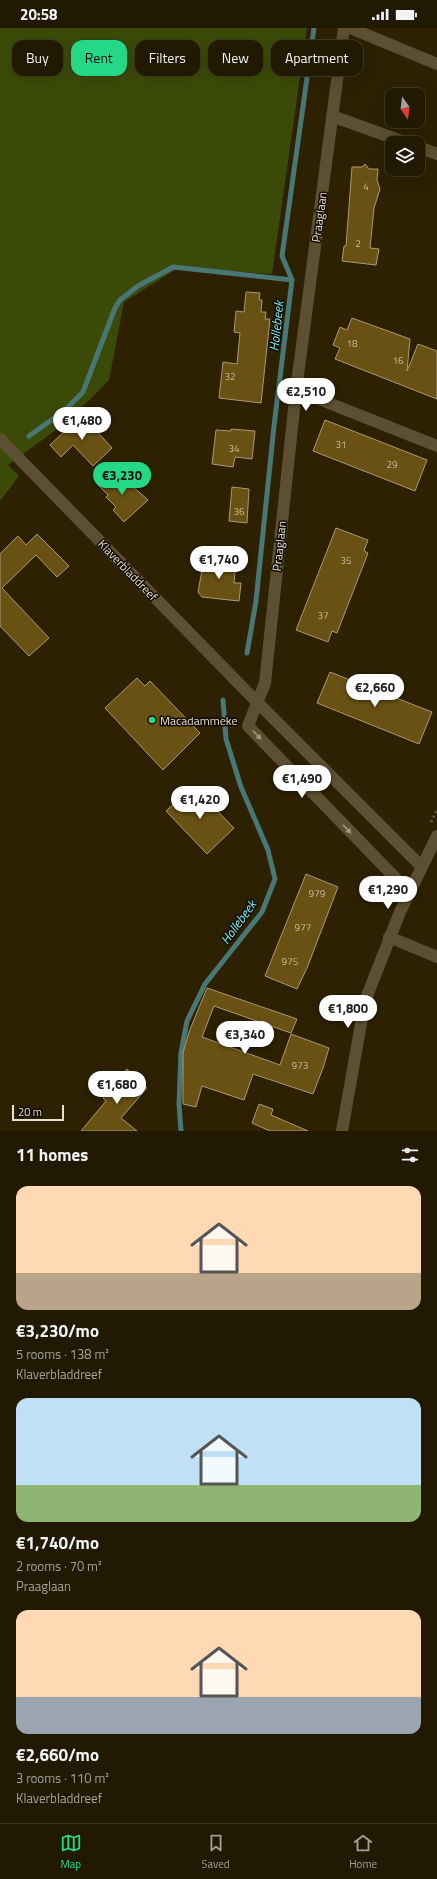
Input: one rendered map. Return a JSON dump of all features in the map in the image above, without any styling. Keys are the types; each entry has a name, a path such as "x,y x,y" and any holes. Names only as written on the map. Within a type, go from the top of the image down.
{"street":[{"name":"Praaglaan","path":"256,701 264,683 296,390 344,28"},
{"path":"350,28 437,64"},
{"path":"332,116 388,136"},
{"path":"425,150 437,154"},
{"path":"296,390 437,446"},
{"name":"Klaverbladdreef","path":"0,439 256,701 421,866"},
{"path":"256,701 248,726 409,892"},
{"path":"342,1131 365,1001 409,892 437,836"},
{"path":"390,937 437,957"}],"green space":[{"path":"0,28 307,28 305,40 271,40 271,76 300,76 272,274 178,268 124,302 109,380 68,421 8,465 19,476 0,501"}],"building":[{"path":"365,164 369,169 378,169 377,180 380,189 374,208 370,248 379,249 376,265 342,261 344,246 346,246 352,167 362,167"},
{"path":"246,292 260,293 259,300 262,300 261,312 266,312 265,319 270,319 261,403 219,398 223,362 237,364 240,333 234,332 236,311 244,312"},
{"path":"352,318 410,339 407,371 418,344 437,351 437,399 335,359 340,348 333,345 340,327 347,330"},
{"path":"82,415 112,448 93,466 73,445 61,457 50,445"},
{"path":"325,420 427,460 415,491 313,451"},
{"path":"231,429 255,431 252,459 235,457 233,467 212,464 216,430 231,431"},
{"path":"114,470 148,500 124,522 113,510 116,507 106,497 108,495 98,485"},
{"path":"232,487 249,489 247,523 229,521"},
{"path":"336,528 368,540 364,551 368,553 337,633 332,631 328,642 296,630"},
{"path":"37,534 69,566 57,577 36,555 2,588 49,638 29,656 0,626 0,554 18,536 26,545"},
{"path":"212,558 236,561 234,583 241,583 239,601 202,597 198,592 204,559"},
{"path":"330,672 432,712 419,744 317,703"},
{"name":"Macadammeke","path":"137,678 145,686 150,681 200,733 163,770 105,708"},
{"path":"193,786 234,828 207,854 166,811"},
{"path":"306,874 338,887 307,968 297,989 265,976"},
{"path":"207,988 297,1019 291,1033 214,1006 202,1037 280,1065 291,1034 329,1048 313,1094 253,1074 244,1100 202,1086 196,1107 183,1104 183,1053 189,1032"},
{"path":"127,1069 147,1088 121,1118 137,1131 81,1131 106,1101 103,1098"},
{"path":"259,1104 273,1109 271,1115 308,1131 270,1131 252,1123"}],"waterway":[{"name":"Hollebeek","path":"247,653 256,601 274,426 292,280 282,256 314,28"},
{"path":"29,436 64,411 83,392 115,308 120,300 138,286 173,267 292,280"},
{"name":"Hollebeek","path":"181,1131 179,1104 181,1053 187,1021 205,984 262,912 275,879 268,850 241,787 226,739 223,700"}],"place":[{"name":"Macadammeke","path":"152,720"}]}
